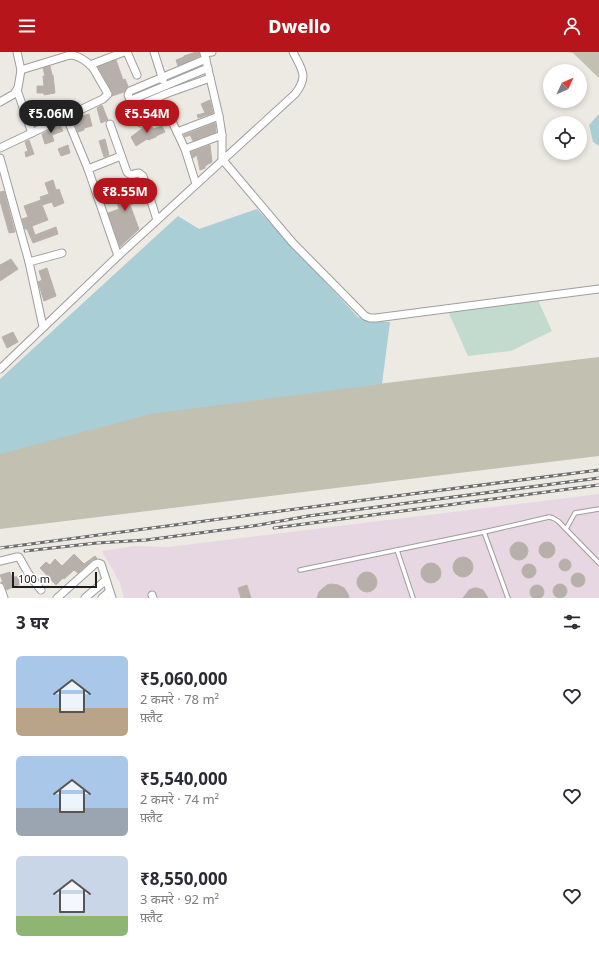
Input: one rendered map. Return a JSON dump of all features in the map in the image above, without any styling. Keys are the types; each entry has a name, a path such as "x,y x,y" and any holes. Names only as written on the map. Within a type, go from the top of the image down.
{"street":[{"path":"17,52 21,70 17,90 32,133"},
{"path":"90,65 124,52"},
{"path":"128,52 137,75"},
{"path":"154,52 168,93"},
{"path":"141,123 128,95 130,91 212,52"},
{"path":"0,369 118,256 295,94 302,84 304,75 293,52"},
{"path":"0,148 103,99 108,94 90,65 72,54 21,70"},
{"path":"205,55 219,116 222,135 222,160 292,242 365,316 376,318 599,289"},
{"path":"130,100 208,68"},
{"path":"147,102 210,78"},
{"path":"0,102 10,97 17,90"},
{"path":"66,116 88,169 118,256"},
{"path":"169,116 185,149 196,184"},
{"path":"177,132 219,116"},
{"path":"110,124 127,172 131,175 140,172 143,176 157,220"},
{"path":"185,149 222,135"},
{"path":"88,169 121,156"},
{"path":"0,158 44,327"},
{"path":"28,262 62,253"},
{"path":"0,561 19,557 28,573 42,590"},
{"path":"57,598 96,563 99,563 101,564 110,595 102,598"},
{"path":"85,598 106,580"},
{"path":"0,587 4,598"}],"lane":[{"path":"566,529 575,513 599,509"},
{"path":"300,570 549,517 554,518 566,529 599,563"},
{"path":"484,532 508,598"},
{"path":"397,550 413,598"}],"shaded area":[{"path":"567,52 599,52 599,78 587,66 587,64 584,64 573,53"},
{"path":"599,357 599,456 0,529 0,452 124,415"},
{"path":"599,494 599,598 124,598 120,583 102,551 134,546 168,547"}],"green space":[{"path":"537,298 552,331 511,351 468,356 447,309"}],"water":[{"path":"599,114 599,146 593,142 589,125"},
{"path":"257,209 358,317 371,321 390,322 382,384 150,414 0,454 0,379 178,216 199,229"}],"building":[{"path":"199,52 200,56 178,66 176,60"},
{"path":"116,60 123,80 125,79 128,86 124,92 112,96 112,92 98,67"},
{"path":"50,66 53,75 55,93 44,95 44,93 37,93 37,86 44,86 43,76 45,76 43,68"},
{"path":"210,100 213,113 198,118 197,115 205,113 201,104"},
{"path":"102,105 108,120 101,123 97,108"},
{"path":"45,109 48,120 39,124 36,112"},
{"path":"89,114 92,126 84,128 84,130 78,132 73,119"},
{"path":"149,120 153,129 162,126 165,132 156,137 147,139 136,146 131,137 144,127 146,122"},
{"path":"215,123 216,132 193,141 190,135 185,137 184,135"},
{"path":"60,125 63,131 52,135 54,141 45,144 42,134"},
{"path":"105,139 109,155 104,157 99,141"},
{"path":"29,140 34,154 26,157 25,152 28,151 25,142"},
{"path":"68,145 70,153 61,156 58,149"},
{"path":"210,145 212,162 200,170 197,155 193,158 191,152"},
{"path":"53,180 56,190 59,189 64,203 54,207 52,202 42,205 48,220 32,226 35,235 56,227 58,234 33,243 27,229 25,229 22,219 28,217 24,206 41,200 40,197 49,194 45,183"},
{"path":"134,181 141,201 130,205 139,229 120,247 108,213 119,209 112,189"},
{"path":"4,191 15,232 9,233 0,201 0,192"},
{"path":"11,259 18,269 0,281 0,265"},
{"path":"47,268 56,296 44,301 38,282 42,280 39,271"},
{"path":"13,332 18,342 7,348 2,337"},
{"path":"519,542 525,545 528,551 525,557 519,560 513,557 510,551 513,545"},
{"path":"544,542 550,542 555,547 553,556 550,558 544,558 539,553 539,547"},
{"path":"74,554 84,564 95,556 97,558 92,560 78,573 74,570 56,585 40,568 46,562 50,565 55,559 62,566"},
{"path":"459,557 467,557 473,563 473,571 467,577 459,577 453,571 453,563"},
{"path":"565,559 569,561 571,565 569,569 565,571 561,569 559,565 561,561"},
{"path":"427,563 435,563 441,569 441,577 435,583 427,583 421,577 421,569"},
{"path":"526,564 532,564 536,568 536,574 532,578 526,578 522,574 522,568"},
{"path":"10,572 12,578 18,576 21,584 6,590 5,585 1,582 3,582 0,575"},
{"path":"367,572 374,575 377,582 374,589 367,592 360,589 357,582 360,575"},
{"path":"578,573 583,575 585,580 583,585 578,587 573,585 571,580 573,575"},
{"path":"331,584 344,588 349,598 317,598 322,589"},
{"path":"557,584 563,584 567,588 567,594 563,598 557,598 553,594 553,588"},
{"path":"247,585 251,598 241,598 238,588"},
{"path":"534,585 540,585 544,589 544,595 541,598 533,598 530,595 530,589"},
{"path":"474,588 483,590 488,598 463,598 469,590"}],"railway":[{"path":"0,548 599,470"},
{"path":"25,551 97,543 146,540 259,525 308,516 599,478"},
{"path":"274,528 599,485"}]}
